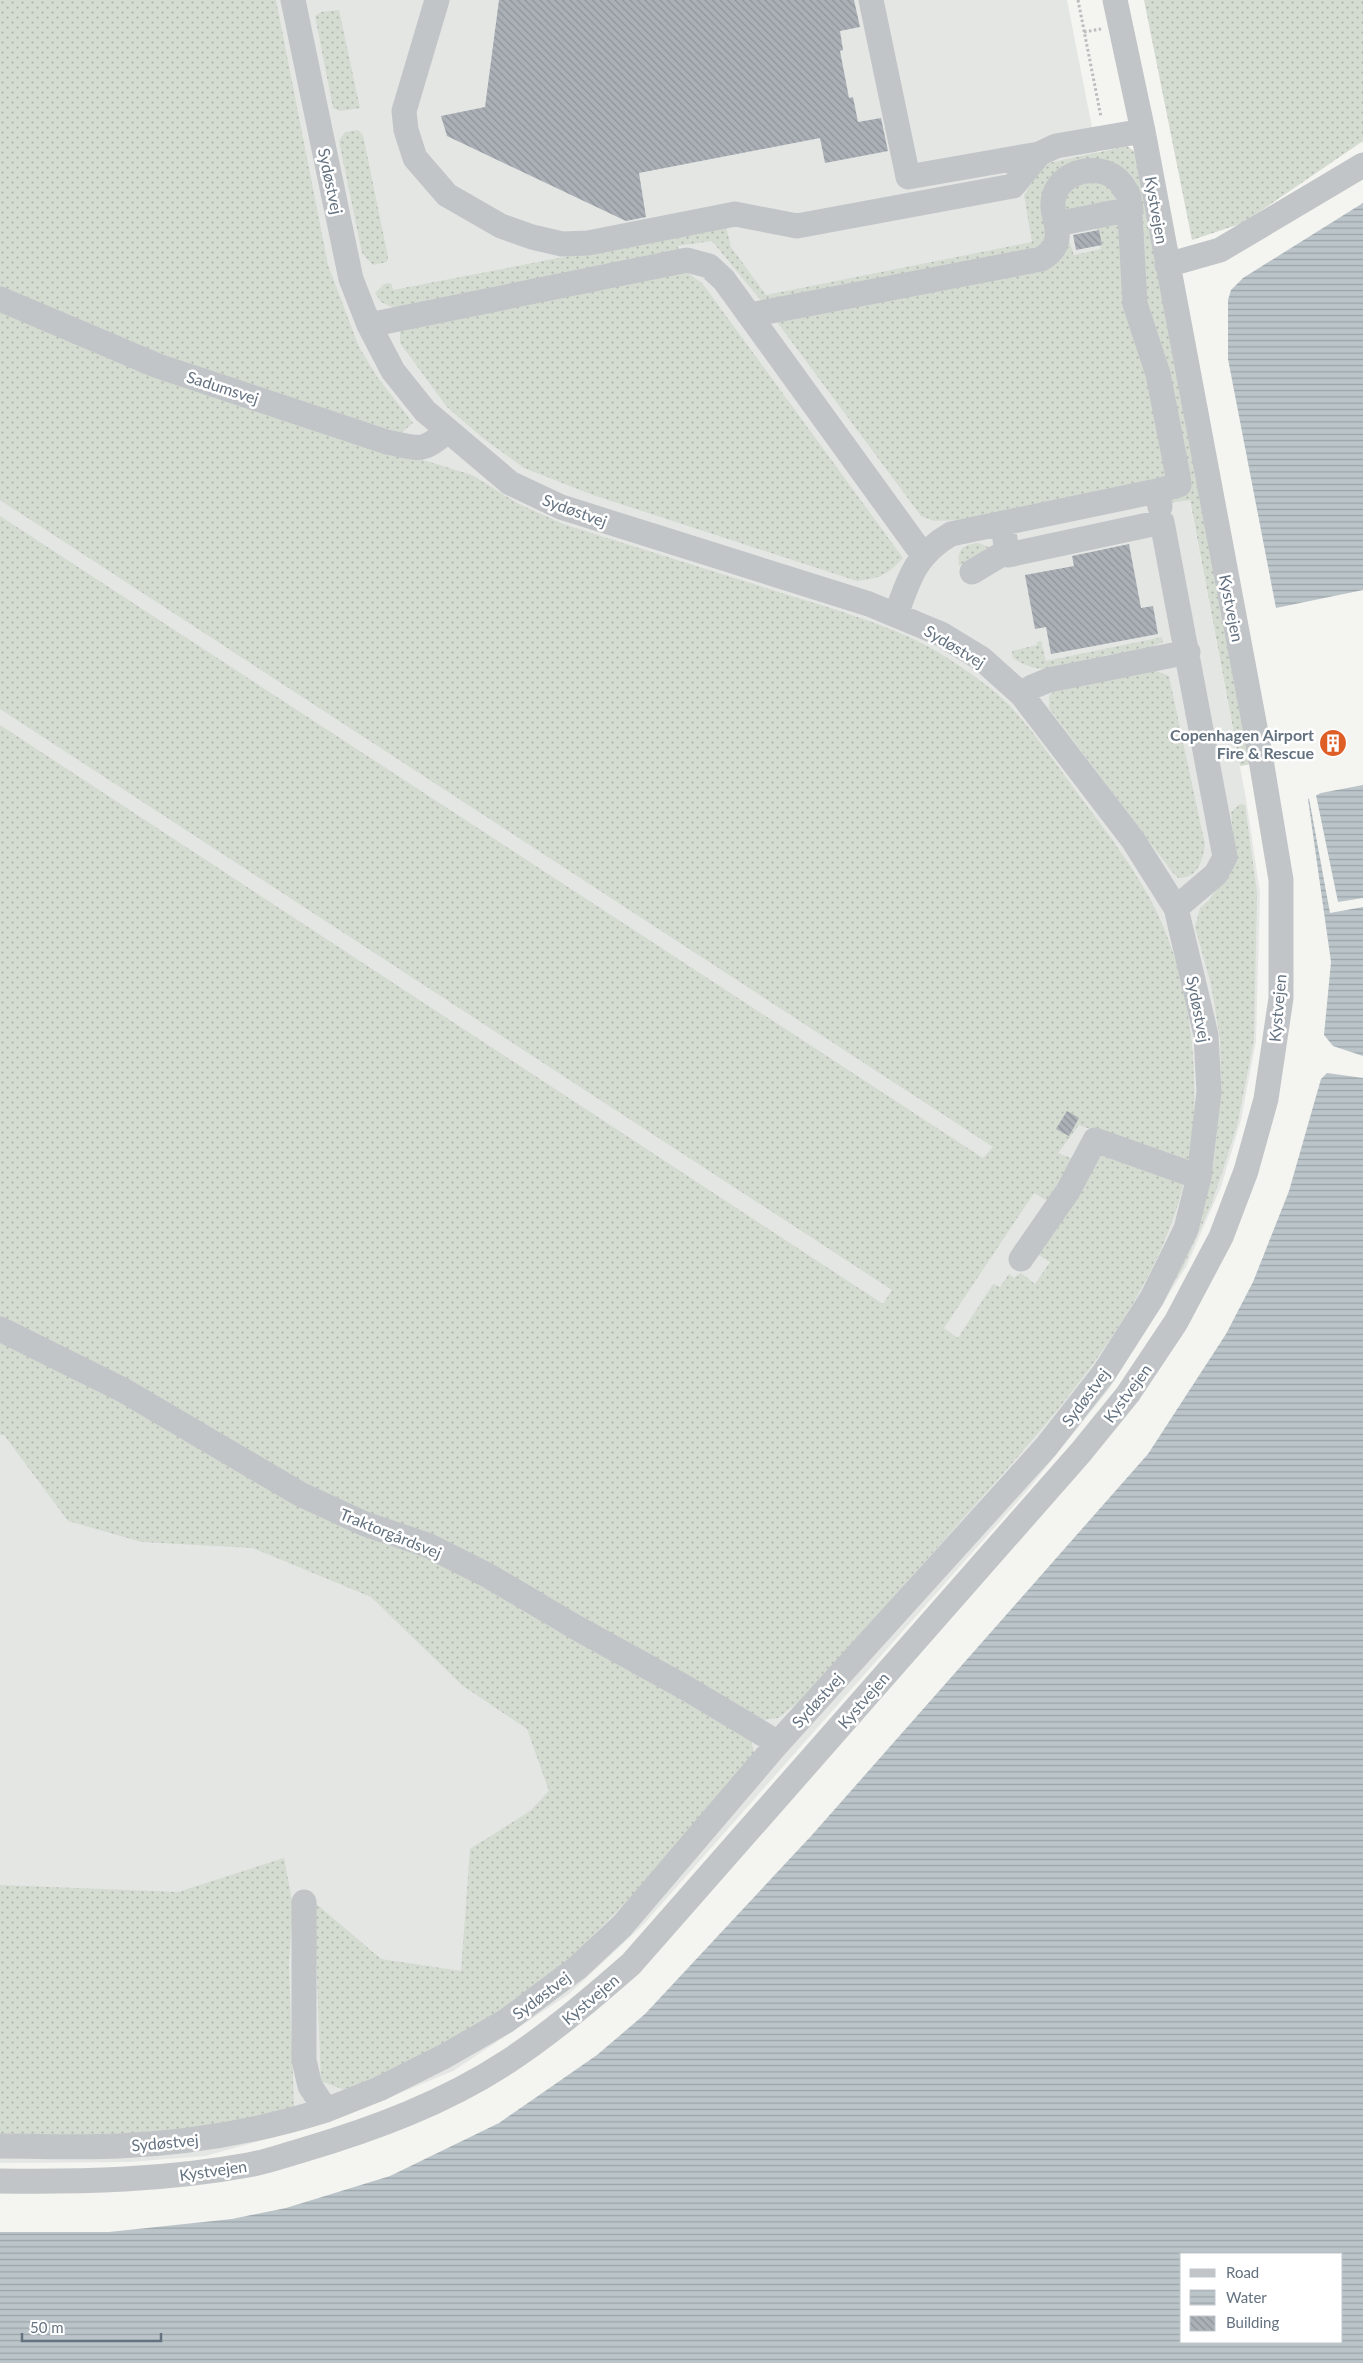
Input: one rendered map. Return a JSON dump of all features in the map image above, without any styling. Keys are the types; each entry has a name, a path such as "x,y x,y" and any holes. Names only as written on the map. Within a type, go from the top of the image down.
{"street":[{"name":"Sydøstvej","path":"0,2146 118,2146 204,2139 296,2119 326,2110 379,2089 445,2056 506,2021 577,1968 622,1926 778,1743 1046,1446 1104,1373 1152,1298 1186,1229 1199,1177 1209,1092 1206,1035 1176,908 1164,886 1133,840 1022,695 982,659 941,634 896,615 869,604 561,507 510,483 425,411 393,370 369,325 352,280 293,0"},
{"path":"437,0 404,110 406,130 416,158 447,196 501,226 546,240 562,244 588,242 736,214 797,226 1013,186 1039,154"},
{"path":"871,0 908,177 1039,154 1056,146 1143,131"},
{"name":"Kystvejen","path":"0,2181 50,2182 162,2177 250,2165 358,2134 443,2099 505,2063 556,2028 631,1964 1080,1452 1128,1394 1176,1322 1221,1237 1246,1171 1266,1098 1281,998 1281,880 1260,754 1143,131 1115,0"},
{"path":"1167,265 1220,250 1363,165"},
{"path":"750,315 1041,259 1048,255 1056,243 1057,224 1053,207 1054,198 1066,179 1081,171 1097,170 1116,177 1127,191 1131,209 1135,304 1158,374 1179,485 951,534 933,544 923,555 910,575 896,615"},
{"path":"1057,224 1131,209"},
{"path":"369,325 687,260 709,266 724,280 750,315 923,555"},
{"name":"Sadumsvej","path":"0,299 158,366 386,442 422,448 432,446 447,431"},
{"path":"1157,491 1225,857 1216,874 1176,908"},
{"path":"972,572 1002,554 1008,555 1162,522"},
{"path":"1002,523 1008,555"},
{"path":"1022,695 1032,687 1049,680 1188,652"},
{"path":"1021,1259 1068,1191 1095,1140 1199,1177"},
{"name":"Traktorgårdsvej","path":"0,1329 123,1390 300,1494 365,1524 427,1545 487,1575 576,1628 686,1688 778,1743"},
{"path":"304,1902 304,2060 310,2086 326,2110"}],"path":[{"path":"1078,0 1105,138"}],"shaded area":[{"path":"0,0 1067,0 1097,153 1157,327 1246,799 1260,893 1256,1041 1241,1120 1221,1187 1186,1267 1109,1389 1031,1486 643,1925 569,1994 453,2071 335,2120 205,2156 128,2162 0,2163"},
{"path":"0,0 276,0 328,265 359,347 378,378 413,423 401,433 170,361 0,289"},
{"path":"1144,0 1363,0 1363,141 1243,223 1192,240"},
{"path":"339,10 360,108 340,111 333,108 315,16 321,12"},
{"path":"358,130 363,135 388,257 387,262 373,265 362,253 339,141 345,132"},
{"path":"1127,146 1135,152 1252,764 1240,766 1190,500 1162,504 1183,492 1151,339 1130,188 1070,168 1047,246 763,303 712,241 677,246 681,252 396,309 381,302 375,293 384,284 391,283 393,290 719,227 725,222 731,247 766,295 1032,242 1024,195 1044,164"},
{"path":"1102,176 1121,199 1069,212 1064,206 1064,191"},
{"path":"1124,216 1175,476 958,520 934,521 921,516 774,318 1069,240 1074,255 1101,249 1095,220"},
{"path":"685,271 702,283 903,558 888,572 872,579 857,581 593,495 524,468 484,439 447,407 400,343 400,330"},
{"path":"0,308 265,411 472,475 519,504 563,524 858,617 895,631 931,648 981,681 1000,696 1017,714 1042,744 1112,840 1149,897 1164,928 1175,959 1184,991 1190,1024 1194,1091 1192,1158 1180,1162 1079,1125 1058,1153 1078,1161 1051,1203 1034,1193 944,1328 958,1338 993,1284 1000,1287 1009,1274 1014,1278 1021,1273 1035,1284 1050,1262 1037,1254 1096,1150 1185,1178 1171,1225 1151,1271 1126,1316 1066,1400 807,1695 778,1718 761,1720 361,1510 308,1487 0,1319 0,725 883,1304 892,1290 0,709 0,516 983,1158 993,1147 0,500"},
{"path":"978,543 989,547 959,566 959,556 962,549 968,545"},
{"path":"1162,637 1163,642 1147,649 1102,656 1102,660 1056,669 1034,668 1024,664 1013,658 1012,651 1037,645 1037,642 1041,641 1046,661"},
{"path":"1154,670 1169,676 1205,845 1200,863 1195,872 1178,878 1049,708 1049,696 1055,690"},
{"path":"1240,804 1245,805 1257,892 1254,1040 1237,1126 1211,1205 1183,1268 1166,1295 1203,1206 1214,1162 1221,1090 1220,1040 1211,984 1195,927 1200,908 1209,900 1223,879 1234,848 1231,812"},
{"path":"0,1337 442,1561 751,1739 755,1758 640,1888 568,1961 492,2017 421,2057 347,2091 321,2081 314,1902 381,1959 461,1971 470,1849 530,1811 549,1791 527,1729 463,1686 371,1597 253,1548 142,1542 68,1521 4,1435 0,1435"},
{"path":"284,1858 293,1906 289,1964 294,2107 227,2123 180,2131 96,2136 0,2135 0,1885 178,1892"}],"water":[{"path":"1363,203 1363,590 1276,608 1228,359 1228,300 1231,290 1243,278"},
{"path":"1363,785 1363,1056 1333,1046 1324,1035 1331,962 1308,799 1321,793"},
{"path":"1327,1073 1363,1078 1363,2363 0,2363 0,2232 109,2232 232,2219 286,2208 390,2176 499,2123 597,2055 645,2014 812,1835 1148,1454 1226,1334 1253,1282 1289,1191 1321,1079"}],"pier":[{"path":"1316,795 1338,902 1363,898 1363,907 1330,913 1309,798"}],"building":[{"path":"499,0 854,0 860,27 840,31 843,50 840,51 849,98 853,97 858,122 881,118 888,151 825,163 820,138 639,173 646,217 626,221 447,136 441,116 485,107"},
{"path":"1099,230 1102,245 1076,250 1073,235"},
{"path":"1129,544 1141,608 1153,606 1158,634 1051,654 1046,627 1035,629 1025,575 1074,566 1072,556"},
{"path":"1067,1111 1079,1118 1069,1136 1056,1129"}],"place":[{"name":"Copenhagen Airport Fire & Rescue","path":"1333,743"}]}
